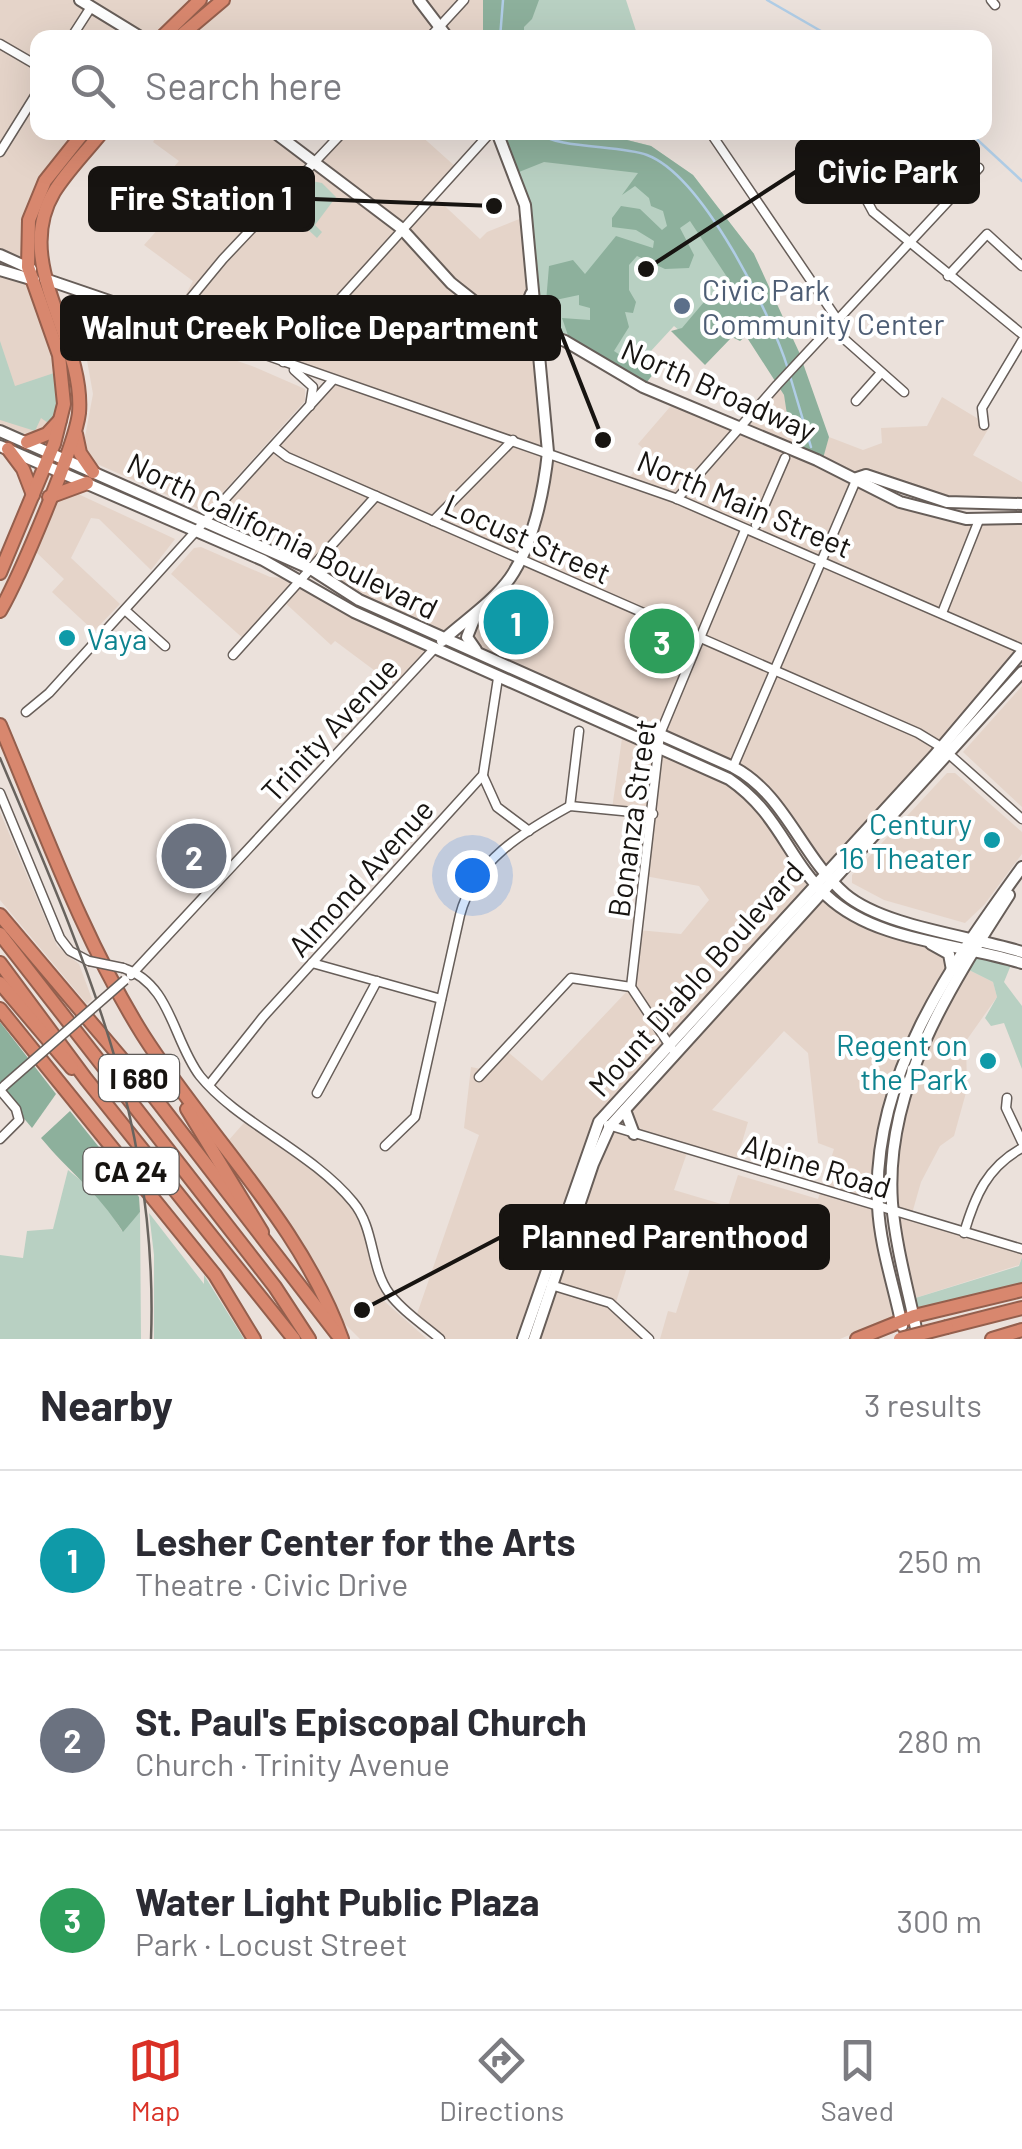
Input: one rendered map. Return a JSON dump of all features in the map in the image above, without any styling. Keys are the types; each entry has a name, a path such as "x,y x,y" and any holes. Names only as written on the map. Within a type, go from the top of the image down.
{"highway":[{"path":"169,30 200,0"},
{"path":"187,30 222,0"},
{"path":"54,462 64,384 27,236 33,204 45,180 78,140"},
{"path":"0,573 40,497 90,478 75,428 77,367 65,330 36,276 48,207 96,140"},
{"path":"27,442 48,434 61,418"},
{"path":"0,611 54,462 75,428"},
{"path":"4,448 24,469 40,497"},
{"path":"0,725 134,1034 222,1161 256,1215 269,1248"},
{"name":"I 680","path":"0,915 155,1098 342,1339"},
{"path":"0,934 284,1298 308,1339"},
{"path":"95,944 155,1053 299,1253 342,1339"},
{"name":"I 680","path":"0,963 86,1079 294,1339"},
{"path":"0,983 63,1062 86,1079"},
{"name":"CA 24","path":"0,1009 206,1263 254,1339"},
{"path":"857,1339 907,1319 1022,1290"},
{"path":"902,1339 1022,1308"},
{"path":"992,1339 1022,1330"}],"main road":[{"path":"419,0 442,30"},
{"path":"86,3 129,30"},
{"name":"North Broadway","path":"285,140 401,228 464,296 492,314 566,341 643,387 858,478 900,502 979,520 1022,518"},
{"path":"434,648 510,578 543,487 548,452 525,205 497,140"},
{"name":"North Main Street","path":"0,255 36,276"},
{"name":"North Main Street","path":"0,270 36,276 171,322"},
{"path":"492,314 524,312 534,283"},
{"path":"65,330 72,310 103,298"},
{"name":"North California Boulevard","path":"0,431 27,442 54,462"},
{"name":"North California Boulevard","path":"4,448 54,462 90,478 300,579 354,612 498,678 732,767 771,796 828,877 854,902 973,943"},
{"name":"North Broadway","path":"858,478 866,476 947,502 1022,504"},
{"name":"North California Boulevard","path":"90,478 207,522 311,569 358,600 659,740 749,792 768,810 823,892 864,922 901,935"},
{"path":"479,609 467,637 480,654"},
{"name":"Mount Diablo Boulevard","path":"945,751 1022,651"},
{"name":"Mount Diablo Boulevard","path":"605,1124 625,1110 672,1048 823,892 828,877 1022,672"},
{"path":"902,1339 907,1319 893,1212 896,1129 904,1092 973,943 1022,867"},
{"path":"918,1339 907,1319 878,1207 879,1155 888,1103 913,1043 952,970 1022,875"},
{"name":"Mount Diablo Boulevard","path":"523,1339 605,1124 815,882 828,877"},
{"path":"901,935 1022,952"},
{"path":"901,935 942,948 949,954 952,970"},
{"path":"973,943 1022,963"},
{"path":"625,1110 634,1134"},
{"name":"Mount Diablo Boulevard","path":"534,1339 547,1284"}],"street":[{"path":"436,30 464,0"},
{"path":"75,30 86,3"},
{"path":"0,44 30,61"},
{"path":"0,152 30,104"},
{"path":"171,322 335,140"},
{"path":"308,410 313,387 283,362 401,228 486,140"},
{"path":"715,140 836,325 880,374 904,392"},
{"path":"677,499 777,384 979,168"},
{"path":"858,192 873,212 1022,337 982,408 984,424"},
{"path":"948,276 987,234 1022,266"},
{"name":"North Main Street","path":"171,322 332,382 548,452 677,499 1022,651"},
{"path":"856,401 880,374"},
{"path":"26,712 37,707 332,382"},
{"path":"433,521 512,440"},
{"name":"Locust Street","path":"274,447 282,455 698,636 945,751 1022,819"},
{"path":"756,525 785,458"},
{"path":"732,767 858,478"},
{"path":"234,655 376,496"},
{"path":"942,613 979,520"},
{"name":"Bonanza Street","path":"631,987 659,740 698,636 745,530"},
{"path":"125,610 165,646"},
{"name":"Trinity Avenue","path":"0,1139 19,1120 16,1109 0,1090 134,972 434,648"},
{"path":"498,678 483,775 497,807 529,831"},
{"path":"570,806 579,731"},
{"name":"Almond Avenue","path":"209,1085 312,963 483,775"},
{"path":"0,793 60,938 70,951 90,961 134,972 164,1002 194,1066 209,1085 312,1162 353,1201 365,1218 388,1292 440,1339"},
{"path":"385,1146 414,1118 467,890 484,866 570,806 653,814"},
{"path":"312,963 440,998"},
{"path":"479,1077 571,978 631,987 672,1048"},
{"path":"316,1093 377,981"},
{"path":"964,1232 979,1189 992,1170 1022,1145 1006,1108 1007,1098"},
{"name":"Alpine Road","path":"605,1124 1022,1249"},
{"path":"547,1284 610,1303 649,1339"}],"shaded area":[{"path":"0,0 192,0 167,30 30,30 30,140 79,140 38,192 28,267 0,255"},
{"path":"223,0 483,0 483,30 187,30"},
{"path":"284,140 314,162 336,140 426,140 457,168 433,195 480,239 487,232 527,216 528,306 498,315 538,331 549,452 627,480 649,454 638,444 676,400 739,426 777,385 784,395 790,447 821,461 829,437 863,450 882,443 881,428 927,426 942,397 990,426 973,455 1022,482 1022,504 969,504 866,475 858,479 935,512 1022,518 1022,652 824,873 756,782 470,644 477,613 443,639 311,569 207,522 332,382 171,322 193,281 144,245 160,227 137,208 179,161 153,142"},
{"path":"0,270 33,280 59,355 61,418 27,442 0,431"},
{"path":"91,317 125,323 252,366 305,389 305,401 208,509 201,510 95,463 87,454 84,442 93,394 83,338"},
{"path":"76,493 175,539 151,570 99,519 91,518 71,558 120,604 94,631 52,592 64,579 36,552 57,502"},
{"path":"201,547 270,577 300,579 434,649 398,688 335,641 331,645 283,601 246,641 171,574 194,548"},
{"path":"1022,686 1022,807 963,752"},
{"path":"623,731 749,792 815,882 608,1110 523,1339 444,1339 417,1314 479,1135 464,1128 471,1067 491,1071 508,1052 542,1081 631,987 638,930 681,934 709,900 699,886 645,876 653,814 612,809"},
{"path":"947,773 955,773 1022,832 1022,854 984,905 965,923 884,900 852,883 852,875"},
{"path":"0,812 57,946 79,964 92,999 87,1004 0,900"},
{"path":"823,892 850,914 942,948 951,959 898,1078 878,1197 899,1314 840,1339 660,1339 668,1311 676,1313 702,1231 646,1216 638,1241 576,1219 610,1126 633,1133 624,1117","holes":["784,1031 808,1053 818,1143 834,1149 818,1199 738,1175 728,1206 674,1190 688,1150 736,1163 748,1122 712,1110"]},
{"path":"965,968 993,982 997,997 966,1041 967,1089 954,1136 940,1146 921,1182 911,1217 1022,1249 1022,1257 1019,1265 909,1300 892,1202 899,1107"},
{"path":"250,1116 353,1201 387,1289 383,1300 427,1339 360,1339 339,1318 262,1187 228,1141"},
{"path":"566,1247 627,1267 613,1312 642,1339 534,1339"}],"green space":[{"path":"483,0 626,0 636,30 483,30"},
{"path":"483,0 539,0 524,30 483,30"},
{"path":"500,140 627,140 651,146 693,175 754,254 799,352 829,437 822,462 801,453 800,432 790,434 784,395 746,336 740,341 732,337 705,365 671,331 682,328 704,302 700,295 716,295 727,277 690,221 680,228 694,255 689,268 665,269 637,256 629,265 629,290 636,302 633,313 625,312 629,327 614,351 620,355 629,342 644,345 651,362 647,369 654,373 643,387 571,344 562,318 590,320 590,308 579,305 579,295 546,302 549,266 573,260 585,274 616,236 653,248 654,241 636,230 612,227 612,218 621,206 640,209 662,230 667,226 663,211 651,206 649,198 635,186 622,195 638,173 544,162 514,174"},
{"path":"565,140 627,140 651,146 693,175 754,254 711,357 674,326 626,378 538,331 525,205 506,152"},
{"path":"312,181 322,183 336,197 315,225 322,232 317,238 283,206"},
{"path":"0,341 15,386 57,372 57,404 51,425 41,418 35,431 0,420"},
{"path":"976,949 1013,960 1004,982 1022,1006 1022,1069 1004,1023 991,1026 985,1018 997,997 993,982 965,968"},
{"path":"0,1022 56,1094 32,1128 0,1090"},
{"path":"70,1111 139,1197 140,1212 123,1232 41,1138"},
{"path":"68,1170 99,1195 122,1231 140,1212 141,1339 0,1339 0,1255 23,1258 27,1231 53,1229"},
{"path":"149,1213 204,1284 204,1275 244,1339 154,1339 154,1255"},
{"path":"1022,1257 1022,1290 914,1316 909,1300 1019,1266"}],"waterway":[{"path":"501,30 503,0"},
{"path":"767,0 819,30"},
{"path":"555,140 647,155 668,168 712,217 732,249 767,315 788,369"},
{"path":"978,140 1022,181"},
{"path":"790,376 811,447"}],"railway":[{"path":"0,758 86,971 129,1111 150,1259 151,1339"}],"place":[{"name":"Fire Station 1","path":"494,206"},
{"name":"Civic Park","path":"646,269"},
{"name":"Civic Park Community Center","path":"682,306"},
{"name":"Walnut Creek Police Department","path":"603,440"},
{"name":"Lesher Center for the Arts","path":"516,622"},
{"name":"Vaya","path":"67,638"},
{"name":"Water Light Public Plaza","path":"662,641"},
{"name":"Century 16 Theater","path":"992,840"},
{"name":"St. Paul's Episcopal Church","path":"194,856"},
{"name":"Regent on the Park","path":"988,1061"},
{"name":"Planned Parenthood","path":"362,1310"}]}
